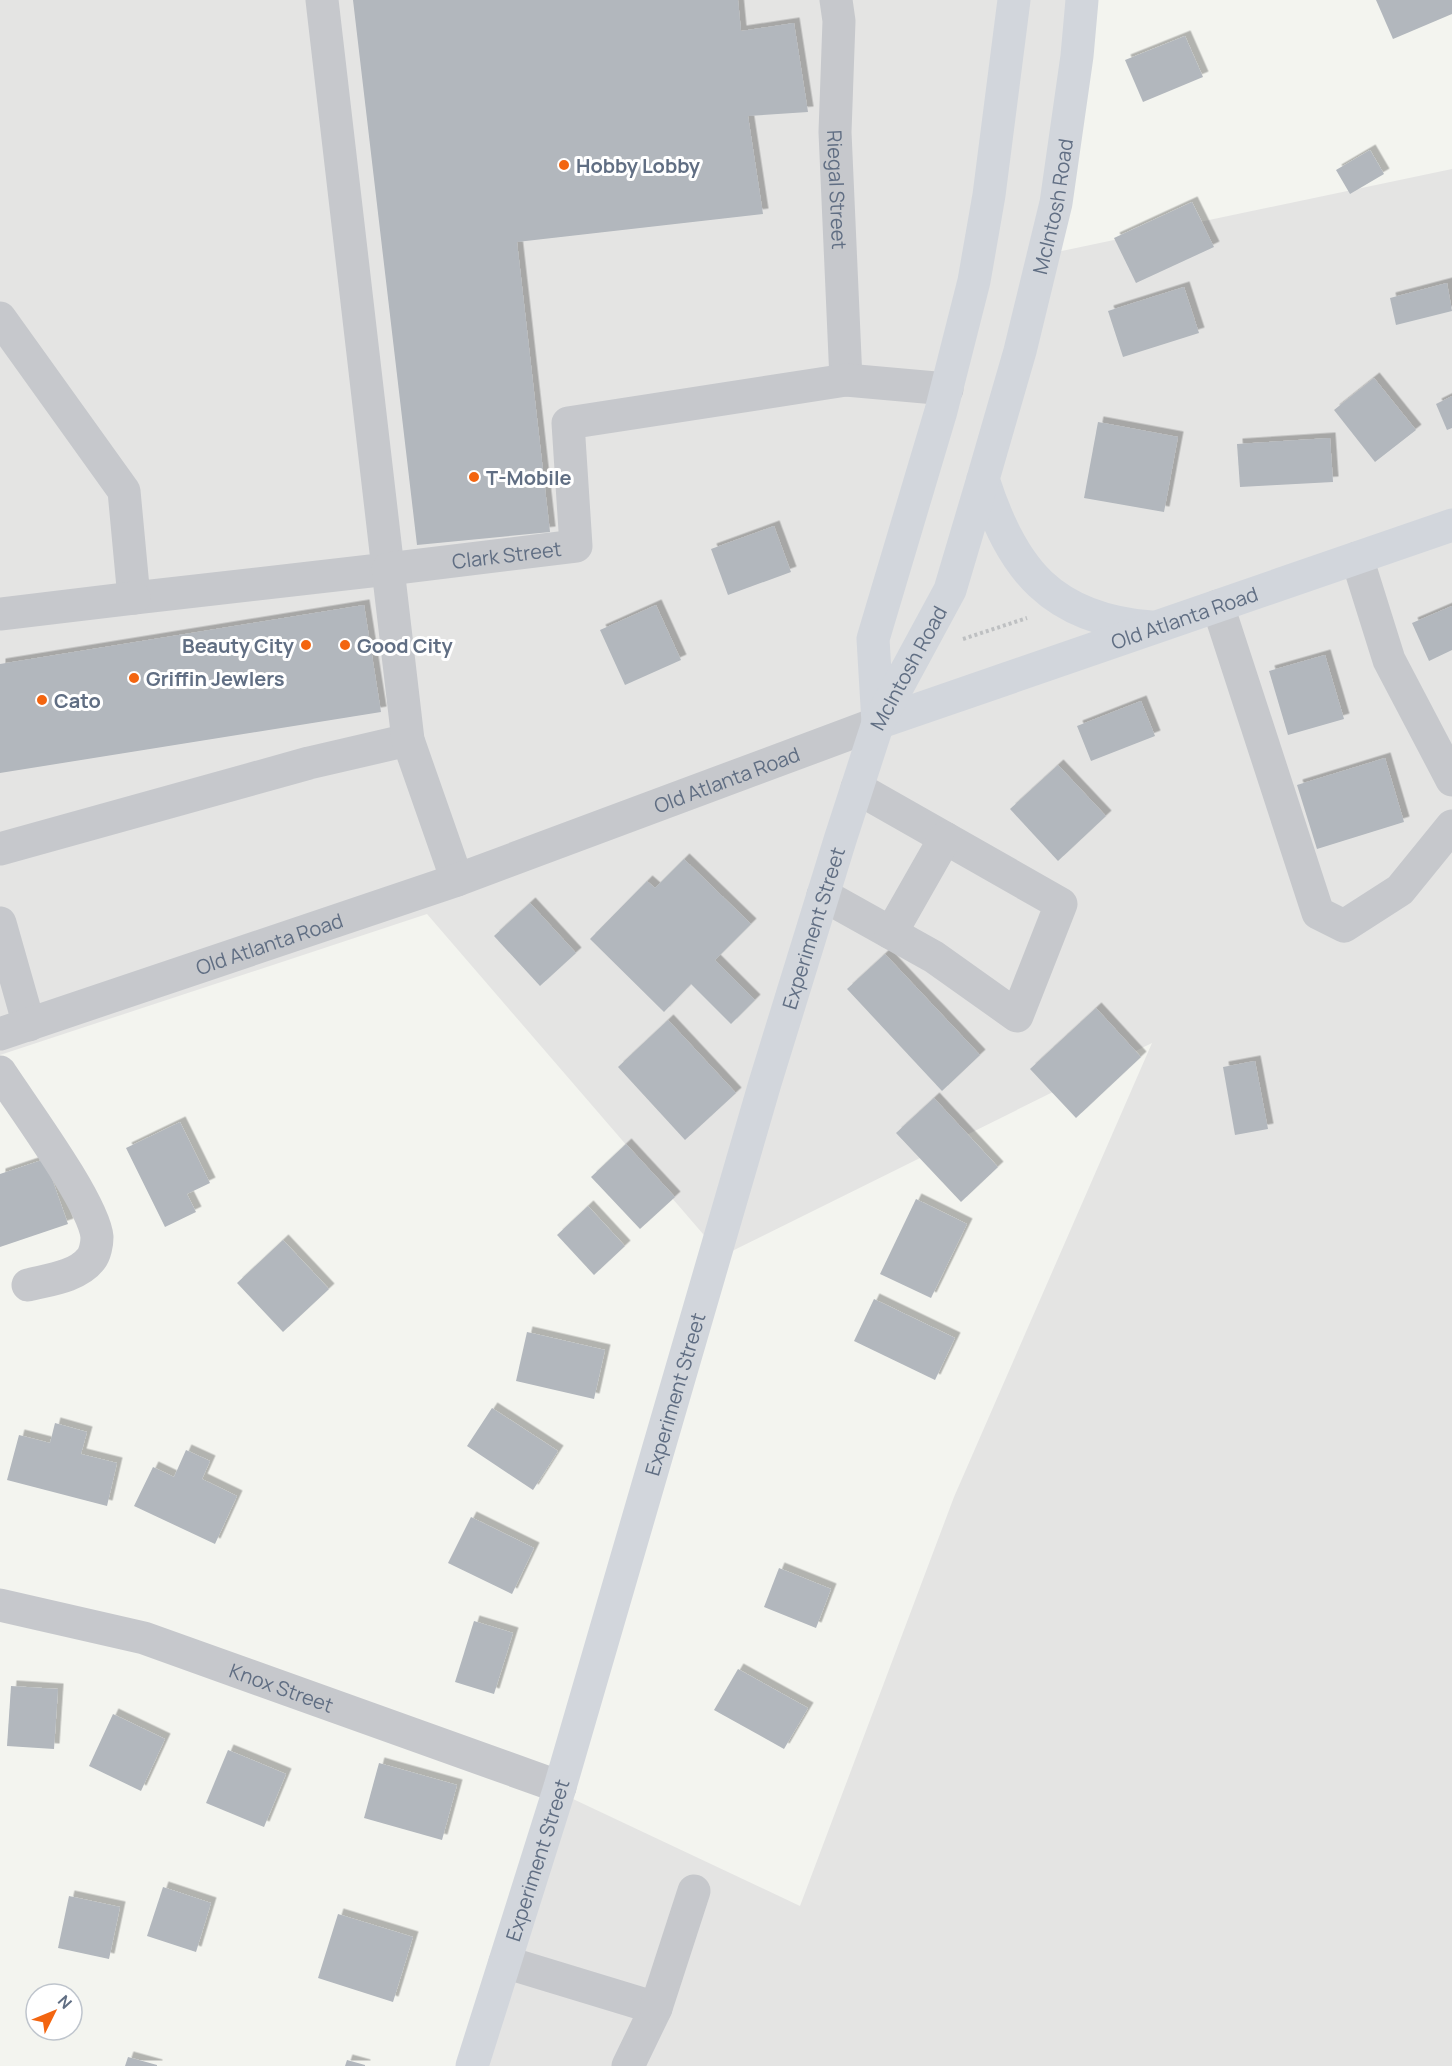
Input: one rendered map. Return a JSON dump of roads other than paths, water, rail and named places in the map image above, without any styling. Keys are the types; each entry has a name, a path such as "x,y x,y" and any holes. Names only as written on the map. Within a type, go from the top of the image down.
{"main road":[{"name":"McIntosh Road","path":"878,723 873,639 947,389 974,281 989,195 1014,0"},
{"name":"McIntosh Road","path":"878,723 950,590 1020,351 1056,203 1077,56 1082,0"},
{"path":"983,479 994,513 1009,544 1030,574 1055,598 1103,620 1156,628"},
{"name":"Old Atlanta Road","path":"878,723 1452,525"},
{"name":"Experiment Street","path":"472,2066 560,1787 765,1083 878,723"}],"street":[{"path":"322,0 408,740 457,880"},
{"name":"Riegal Street","path":"836,0 839,21 835,132 846,380"},
{"path":"0,318 124,491 134,598"},
{"path":"846,380 947,389"},
{"name":"Clark Street","path":"388,569 576,546 568,423 846,380"},
{"path":"1357,558 1389,660 1452,780"},
{"path":"0,614 388,569"},
{"path":"1218,606 1318,913 1344,926 1400,890 1452,826"},
{"name":"Old Atlanta Road","path":"14,1029 457,880 878,723"},
{"path":"0,849 309,763 408,740"},
{"path":"823,895 934,957 1017,1016 1060,904 857,788"},
{"path":"891,933 945,838"},
{"path":"0,923 14,1029"},
{"path":"0,1072 78,1192 92,1218 97,1237 91,1259 74,1272 28,1285"},
{"name":"Knox Street","path":"0,1605 144,1638 560,1787"},
{"path":"628,2066 656,2008 694,1891"},
{"path":"505,1962 656,2008"}],"place":[{"name":"Hobby Lobby","path":"564,165"},
{"name":"T-Mobile","path":"474,477"},
{"name":"Beauty City","path":"306,645"},
{"name":"Good City","path":"345,645"},
{"name":"Griffin Jewlers","path":"134,678"},
{"name":"Cato","path":"42,700"}]}
